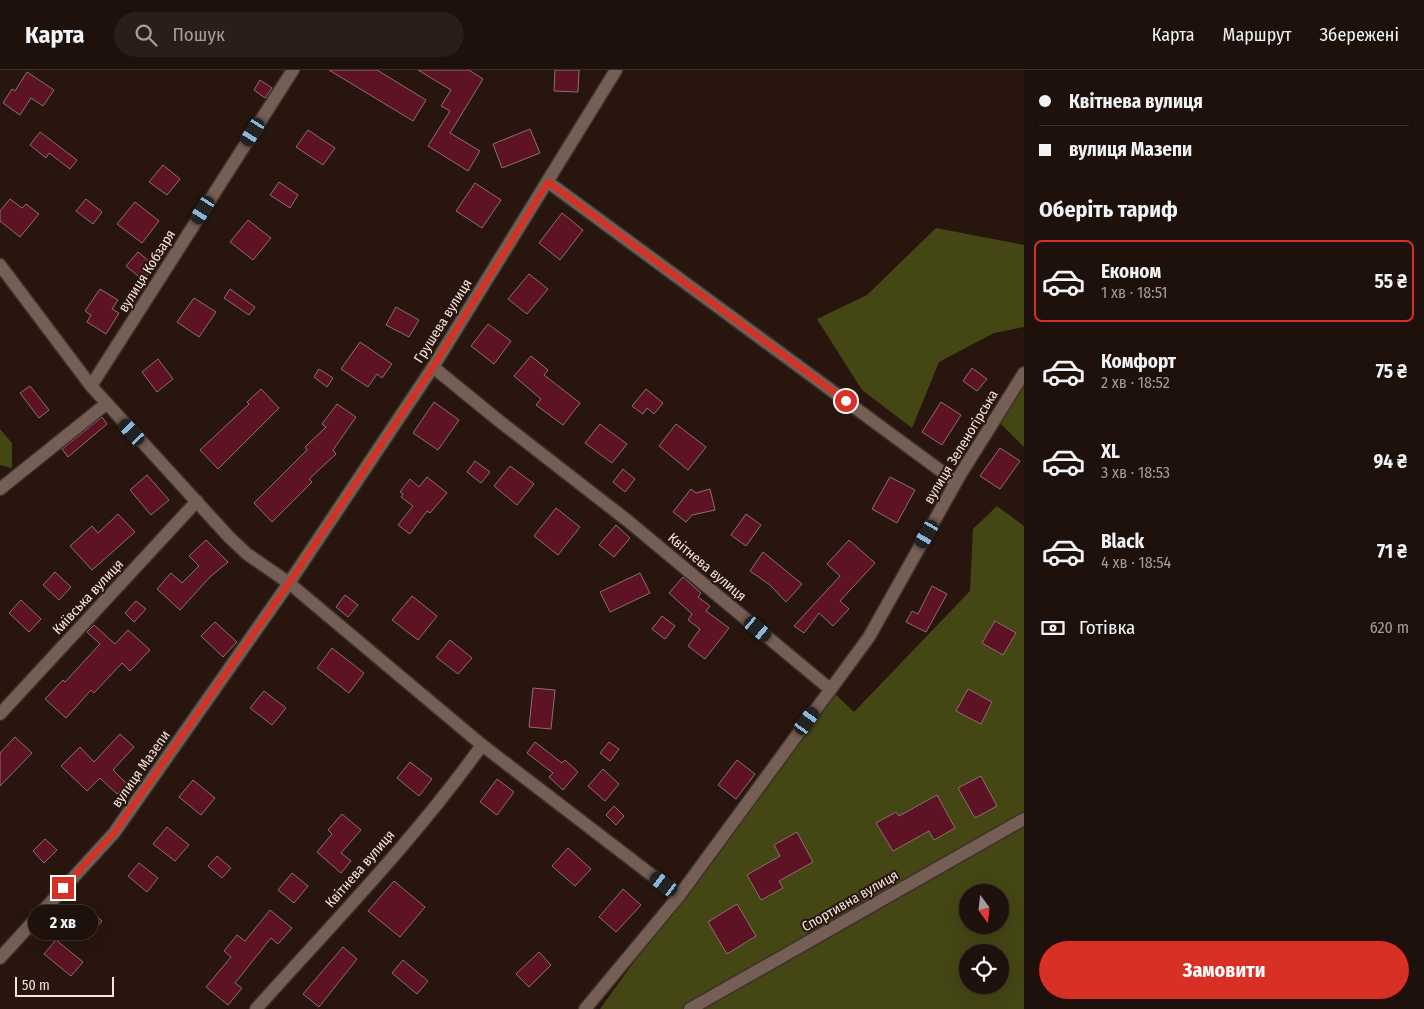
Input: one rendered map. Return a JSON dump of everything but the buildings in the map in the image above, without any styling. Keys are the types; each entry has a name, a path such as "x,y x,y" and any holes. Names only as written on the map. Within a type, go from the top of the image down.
{"street":[{"name":"вулиця Кобзаря","path":"91,386 293,70"},
{"name":"Грушева вулиця","path":"289,583 433,367 616,70"},
{"path":"548,182 956,482"},
{"path":"0,265 106,404 229,538 247,554 289,583 482,744 680,896"},
{"name":"Квітнева вулиця","path":"433,367 628,521 830,689"},
{"name":"вулиця Зеленогірська","path":"830,689 869,637 956,482 1024,373"},
{"path":"0,490 106,404"},
{"name":"Київська вулиця","path":"0,714 197,502"},
{"name":"вулиця Мазепи","path":"0,958 114,833 289,583"},
{"path":"585,1009 680,896 830,689"},
{"name":"Квітнева вулиця","path":"256,1009 384,866 457,780 482,744"},
{"name":"Спортивна вулиця","path":"690,1009 1024,819"}],"shaded area":[{"path":"936,228 1024,245 1024,327 994,333 939,362 912,428 862,390 817,319 867,295"},
{"path":"1024,382 1024,447 990,413"},
{"path":"0,429 12,443 12,468 0,465"},
{"path":"997,506 1024,526 1024,1009 600,1009 830,689 854,712 970,591 973,529"}],"route":[{"path":"63,888 114,833 289,583 433,367 548,182 846,401"}]}
